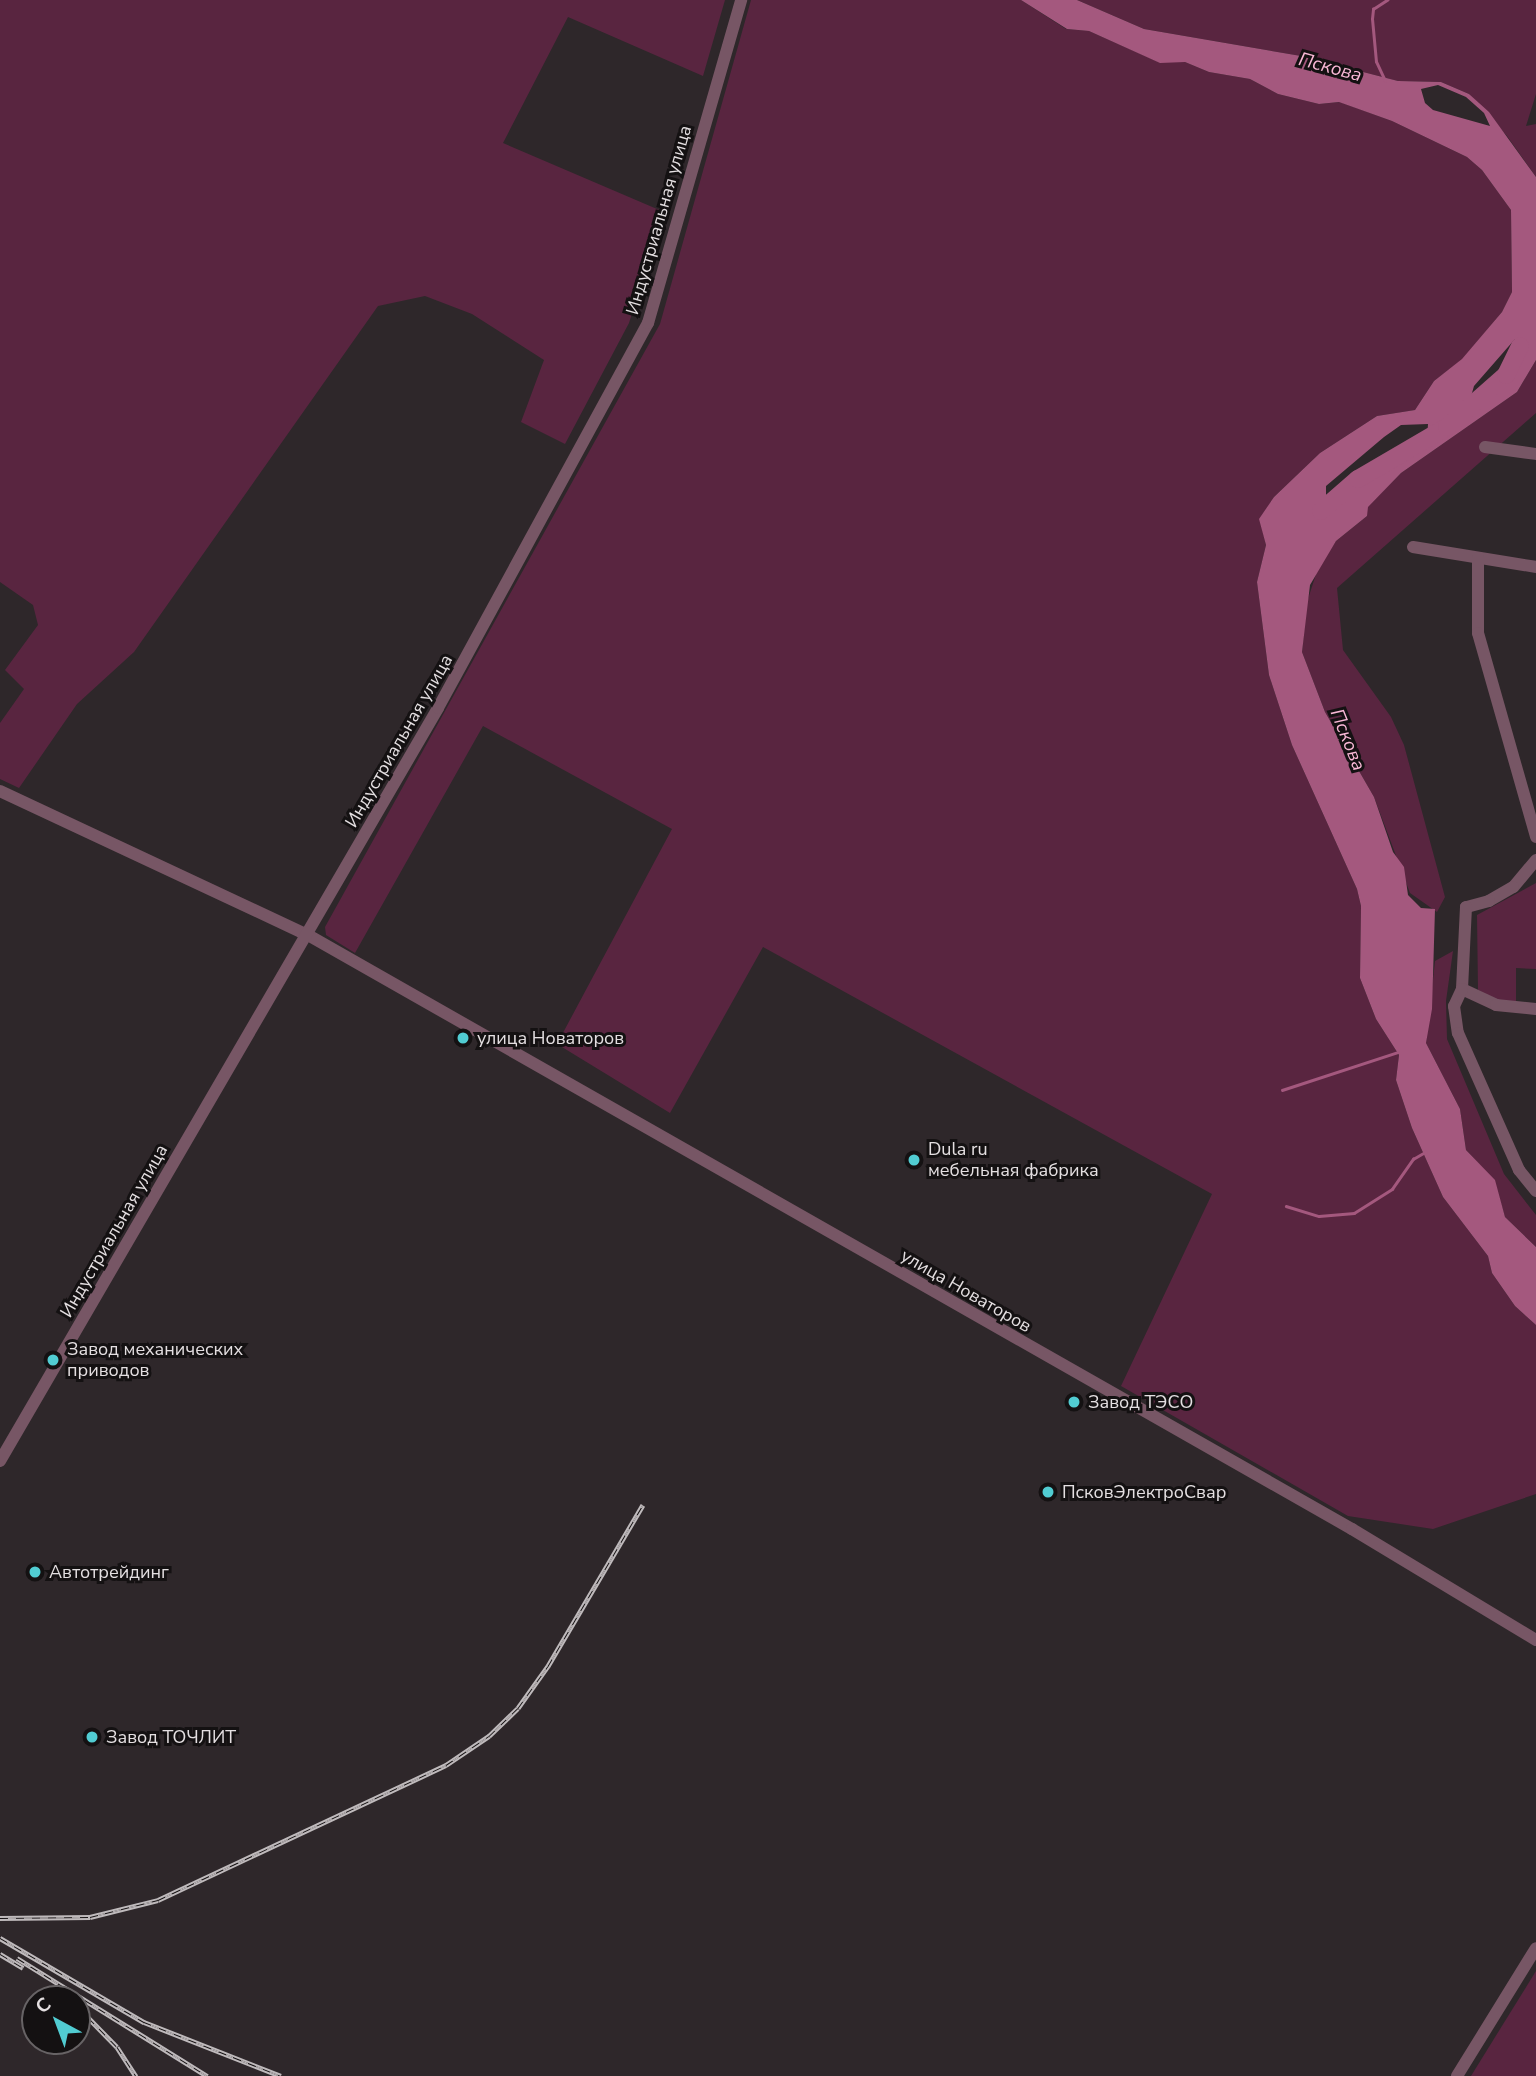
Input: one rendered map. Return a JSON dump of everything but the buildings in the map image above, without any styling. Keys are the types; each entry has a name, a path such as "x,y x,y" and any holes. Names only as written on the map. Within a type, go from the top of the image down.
{"street":[{"name":"Индустриальная улица","path":"0,1461 438,708 648,323 741,0"},
{"path":"1485,447 1536,454"},
{"path":"1413,547 1536,567"},
{"path":"1478,558 1478,633 1536,834"},
{"name":"улица Новаторов","path":"0,791 307,935 1352,1529 1536,1640"},
{"path":"1536,860 1513,887 1489,901 1466,907 1462,989 1454,1006 1458,1033 1518,1170 1536,1191"},
{"path":"1462,989 1496,1005 1536,1009"},
{"path":"1457,2076 1536,1948"}],"shaded area":[{"path":"0,0 725,0 703,76 568,17 503,143 664,212 629,323 565,444 521,422 544,360 472,314 425,296 378,306 134,652 77,704 19,788 0,779 0,723 24,689 5,670 38,625 33,605 0,582"},
{"path":"751,0 1021,0 1066,29 1089,31 1159,62 1185,62 1209,72 1250,79 1278,94 1319,104 1340,102 1392,121 1467,157 1482,170 1511,210 1512,292 1502,312 1462,360 1434,381 1415,410 1377,416 1320,453 1274,497 1260,519 1266,545 1257,582 1269,675 1292,745 1357,889 1361,906 1360,978 1376,1019 1399,1055 1396,1080 1412,1128 1443,1197 1488,1256 1492,1273 1515,1306 1536,1325 1536,1494 1433,1529 1348,1516 1121,1386 1212,1194 763,947 670,1113 557,1044 672,829 483,726 355,953 326,935 325,927 660,324"},
{"path":"1077,0 1536,0 1536,94 1526,126 1536,124 1536,177 1507,136 1469,94 1441,82 1398,81 1301,56 1144,29"},
{"path":"1536,360 1536,413 1337,588 1343,650 1391,717 1404,745 1445,897 1437,912 1410,893 1374,797 1325,712 1302,652 1307,602 1318,568 1336,541 1367,516 1367,507 1401,473 1517,392"},
{"path":"1536,883 1536,969 1516,968 1516,1001 1500,1002 1478,990 1477,915"},
{"path":"1453,951 1446,1001 1447,1039 1504,1174 1536,1215 1536,1247 1505,1217 1494,1180 1466,1150 1460,1109 1426,1043 1435,961"},
{"path":"1536,1971 1536,2076 1471,2076"}],"water":[{"path":"1021,0 1077,0 1144,29 1301,56 1398,81 1441,82 1469,94 1489,112 1536,177 1536,360 1517,392 1401,473 1368,507 1367,516 1336,541 1310,585 1302,652 1325,712 1374,797 1393,852 1404,867 1408,895 1421,908 1435,909 1432,1009 1426,1043 1460,1109 1466,1150 1495,1180 1505,1217 1536,1247 1536,1325 1515,1306 1492,1273 1488,1256 1443,1197 1412,1128 1396,1080 1399,1055 1376,1019 1360,978 1361,906 1357,889 1292,745 1269,675 1257,582 1266,545 1259,519 1274,497 1320,453 1377,416 1415,410 1434,381 1462,359 1502,312 1512,292 1511,210 1482,170 1467,157 1392,121 1339,102 1319,104 1278,94 1250,79 1209,72 1185,62 1160,63 1089,31 1067,29","holes":["1438,85 1466,97 1484,113 1490,126 1433,110 1425,103 1421,89","1515,339 1519,346 1506,380 1470,400 1474,386","1428,424 1427,439 1372,465 1353,492 1326,497 1326,486 1401,425"]}],"waterway":[{"path":"1385,81 1376,62 1372,19 1373,9 1387,0"},
{"name":"Пскова","path":"1321,511 1358,479 1447,427 1506,375 1520,346"},
{"path":"1282,1090 1398,1052"},
{"path":"1286,1206 1319,1216 1354,1213 1392,1189 1413,1159 1425,1152"}],"railway":[{"path":"0,1918 90,1917 158,1900 446,1765 489,1736 518,1708 548,1666 643,1505"},
{"path":"0,1938 144,2022 281,2076"},
{"path":"0,1954 23,1968"},
{"path":"17,1958 207,2076"},
{"path":"91,2020 117,2047 136,2076"}],"place":[{"name":"улица Новаторов","path":"463,1038"},
{"name":"Dula ru мебельная фабрика","path":"914,1160"},
{"name":"Завод механических приводов","path":"53,1360"},
{"name":"Завод ТЭСО","path":"1074,1402"},
{"name":"ПсковЭлектроСвар","path":"1048,1492"},
{"name":"Автотрейдинг","path":"35,1572"},
{"name":"Завод ТОЧЛИТ","path":"92,1737"}]}
